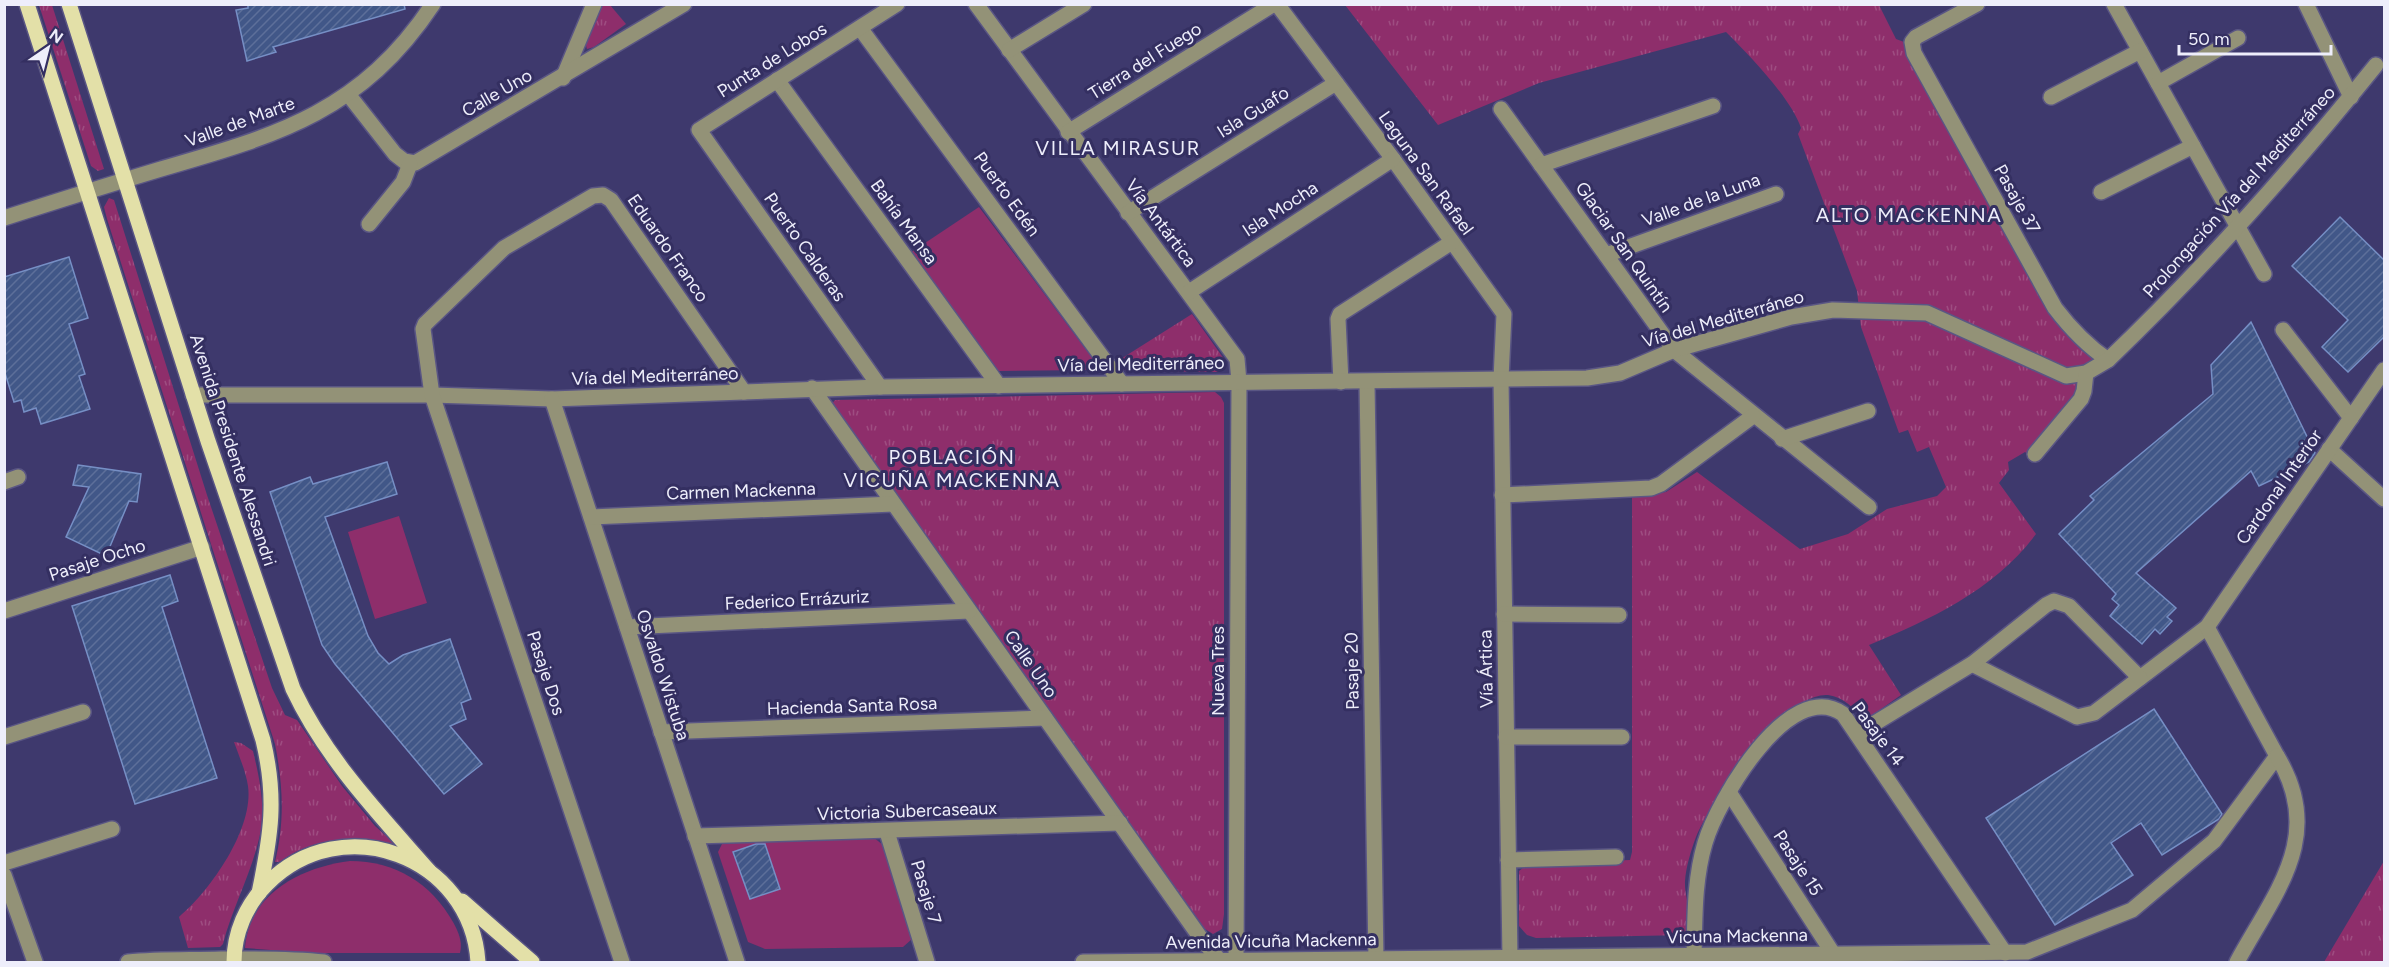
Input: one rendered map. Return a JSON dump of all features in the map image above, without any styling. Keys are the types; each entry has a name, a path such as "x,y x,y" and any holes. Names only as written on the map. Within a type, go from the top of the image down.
{"main road":[{"name":"Avenida Presidente Alessandri","path":"27,4 202,547 268,760 272,813 259,893"},
{"name":"Avenida Presidente Alessandri","path":"69,4 193,395 298,700 321,740 347,776 429,871 451,892 469,922 476,944 478,963"},
{"name":"Avenida Presidente Alessandri","path":"234,961 235,944 240,925 259,893 277,874 298,860 323,851 348,846 374,848 399,854 429,871"},
{"path":"451,892 532,963"}],"street":[{"name":"Valle de Marte","path":"4,218 249,143 280,132 311,117 348,94 393,57 433,4"},
{"path":"563,78 594,4"},
{"name":"Calle Uno","path":"410,164 416,164 684,4"},
{"name":"Punta de Lobos","path":"699,130 897,4"},
{"name":"Vía Antártica","path":"976,4 1068,132 1234,353 1237,359 1239,382"},
{"path":"1009,50 1084,4"},
{"name":"Laguna San Rafael","path":"1275,4 1393,159 1504,314 1500,378"},
{"name":"Tierra del Fuego","path":"1068,132 1275,4"},
{"name":"Pasaje 37","path":"1977,4 1916,37 1912,42 1914,52 2055,308 2088,346 2108,360"},
{"path":"2114,4 2264,274"},
{"path":"2306,4 2351,97"},
{"name":"Puerto Edén","path":"860,28 1122,384"},
{"path":"2158,83 2238,38"},
{"path":"2051,97 2140,51"},
{"name":"Prolongación Vía del Mediterráneo","path":"2066,376 2086,373 2108,360 2174,297 2238,228 2376,65"},
{"name":"Bahía Mansa","path":"777,80 999,386"},
{"name":"Isla Guafo","path":"1128,213 1336,83"},
{"path":"348,94 395,154 410,164 403,182 369,224"},
{"path":"1541,165 1713,106"},
{"name":"Glaciar San Quintín","path":"1501,109 1674,350 1753,416 1869,507"},
{"name":"Puerto Calderas","path":"699,130 880,387"},
{"path":"2101,192 2193,146"},
{"name":"Isla Mocha","path":"1189,292 1393,159"},
{"name":"Valle de la Luna","path":"1606,255 1776,194"},
{"name":"Eduardo Franco","path":"432,395 424,324 504,248 593,196 603,195 611,200 744,392"},
{"path":"1341,382 1338,319 1340,314 1452,242"},
{"name":"Vía del Mediterráneo","path":"193,395 432,395 552,399 812,388 1239,382 1367,383 1605,377 1674,350 1813,312 1833,310 1897,310 1933,315 2066,376"},
{"path":"2283,330 2351,418"},
{"name":"Cardonal Interior","path":"1972,664 2077,717 2094,713 2207,627 2385,370"},
{"path":"2035,454 2081,399 2086,373"},
{"name":"Vía Ártica","path":"1500,378 1510,958"},
{"name":"Nueva Tres","path":"1236,962 1239,382"},
{"name":"Pasaje 20","path":"1367,383 1376,960"},
{"name":"Calle Uno","path":"812,388 1200,937 1220,961"},
{"name":"Pasaje Dos","path":"432,395 622,963"},
{"name":"Osvaldo Wistuba","path":"552,399 737,963"},
{"path":"1782,439 1868,411"},
{"path":"1502,495 1651,488 1661,484 1753,416"},
{"path":"2329,449 2385,499"},
{"name":"Carmen Mackenna","path":"591,517 893,504"},
{"name":"Pasaje Ocho","path":"4,611 202,547"},
{"path":"1857,734 1972,664 2054,601 2069,606 2140,678"},
{"name":"Federico Errázuriz","path":"627,627 969,611"},
{"path":"1504,614 1620,615"},
{"path":"2207,627 2293,787 2297,804 2297,839 2287,871 2237,963"},
{"name":"Pasaje 14","path":"1694,956 1697,873 1711,827 1729,792 1771,735 1790,717 1799,712 1822,706 1836,709 1843,714 2014,956"},
{"path":"4,737 83,712"},
{"name":"Hacienda Santa Rosa","path":"661,732 1045,718"},
{"path":"1506,737 1622,737"},
{"name":"Vicuna Mackenna","path":"1459,961 1510,958 1694,956 2014,956 2132,910 2214,841 2277,756"},
{"name":"Pasaje 15","path":"1729,792 1834,955"},
{"name":"Victoria Subercaseaux","path":"695,836 1120,824"},
{"path":"4,863 112,829"},
{"name":"Pasaje 7","path":"887,832 927,963"},
{"path":"1508,860 1616,857"},
{"path":"4,875 35,963"},
{"path":"128,963 165,960 295,960 324,963"},
{"name":"Avenida Vicuña Mackenna","path":"1083,963 1459,961"}],"green space":[{"path":"39,5 52,5 104,169 98,171 91,166"},
{"path":"603,5 610,5 626,24 594,47 587,49 585,42"},
{"path":"1345,5 1879,5 1896,39 1904,42 1993,208 2099,360 2029,455 2025,452 2008,462 2009,470 1999,483 2036,534 2001,571 1960,601 1915,625 1869,645 1901,695 1864,721 1853,708 1839,698 1828,695 1811,698 1791,710 1771,728 1733,775 1704,820 1686,870 1685,888 1690,923 1686,935 1536,938 1527,935 1519,926 1519,871 1528,864 1630,860 1632,852 1632,497 1666,492 1697,472 1800,549 1848,534 1887,509 1937,496 1946,487 1929,447 1917,452 1908,430 1899,433 1861,327 1857,291 1798,134 1801,128 1796,116 1768,77 1726,32 1539,83 1438,125"},
{"path":"109,198 114,200 207,495 272,688 285,715 297,720 342,786 375,826 394,843 393,845 348,840 320,843 275,862 282,803 275,744 107,219 104,207"},
{"path":"979,207 1093,359 1093,367 1089,370 999,371 910,253"},
{"path":"1192,314 1224,359 1225,365 1217,372 1128,371 1120,368 1116,362"},
{"path":"1215,392 1224,403 1224,914 1222,929 1213,934 1205,929 831,405 835,400"},
{"path":"399,516 427,603 375,619 348,532"},
{"path":"234,742 241,743 253,751 261,790 261,829 258,844 223,944 220,947 188,948 179,917 204,892 216,875 237,839 244,821 248,803 248,786"},
{"path":"873,837 883,845 912,939 903,947 765,949 748,942 718,852 722,844 728,839"},
{"path":"350,861 382,865 397,870 423,886 444,908 453,922 460,941 460,953 311,953 245,948 256,912 281,886 314,869"},
{"path":"2384,861 2384,962 2324,962"}],"building":[{"path":"248,4 404,4 405,9 273,47 276,52 247,61 236,10 248,8"},
{"path":"2340,217 2385,261 2385,336 2348,372 2322,347 2348,320 2292,266"},
{"path":"69,257 88,318 69,324 85,374 79,376 90,409 41,424 36,408 24,412 21,400 14,402 4,370 4,277"},
{"path":"2251,322 2315,453 2309,462 2259,486 2251,471 2136,573 2176,608 2167,617 2172,621 2160,634 2155,629 2142,644 2110,616 2119,605 2112,599 2116,594 2059,534 2094,500 2090,496 2213,394 2211,365"},
{"path":"387,462 397,494 325,517 368,636 378,653 389,664 403,655 450,639 471,699 461,703 466,719 450,726 482,764 444,794 335,664 322,645 270,492 310,477 313,484"},
{"path":"78,465 141,474 137,502 129,501 106,556 66,537 89,487 73,485"},
{"path":"170,575 178,601 162,607 217,778 135,804 72,606"},
{"path":"2154,709 2222,814 2219,819 2162,855 2141,823 2111,843 2133,875 2055,925 1986,818"},
{"path":"756,844 765,844 780,889 750,899 733,852"}],"district":[{"name":"VILLA MIRASUR","path":"1118,148"},
{"name":"ALTO MACKENNA","path":"1909,215"},
{"name":"POBLACIÓN VICUÑA MACKENNA","path":"952,468"}]}
